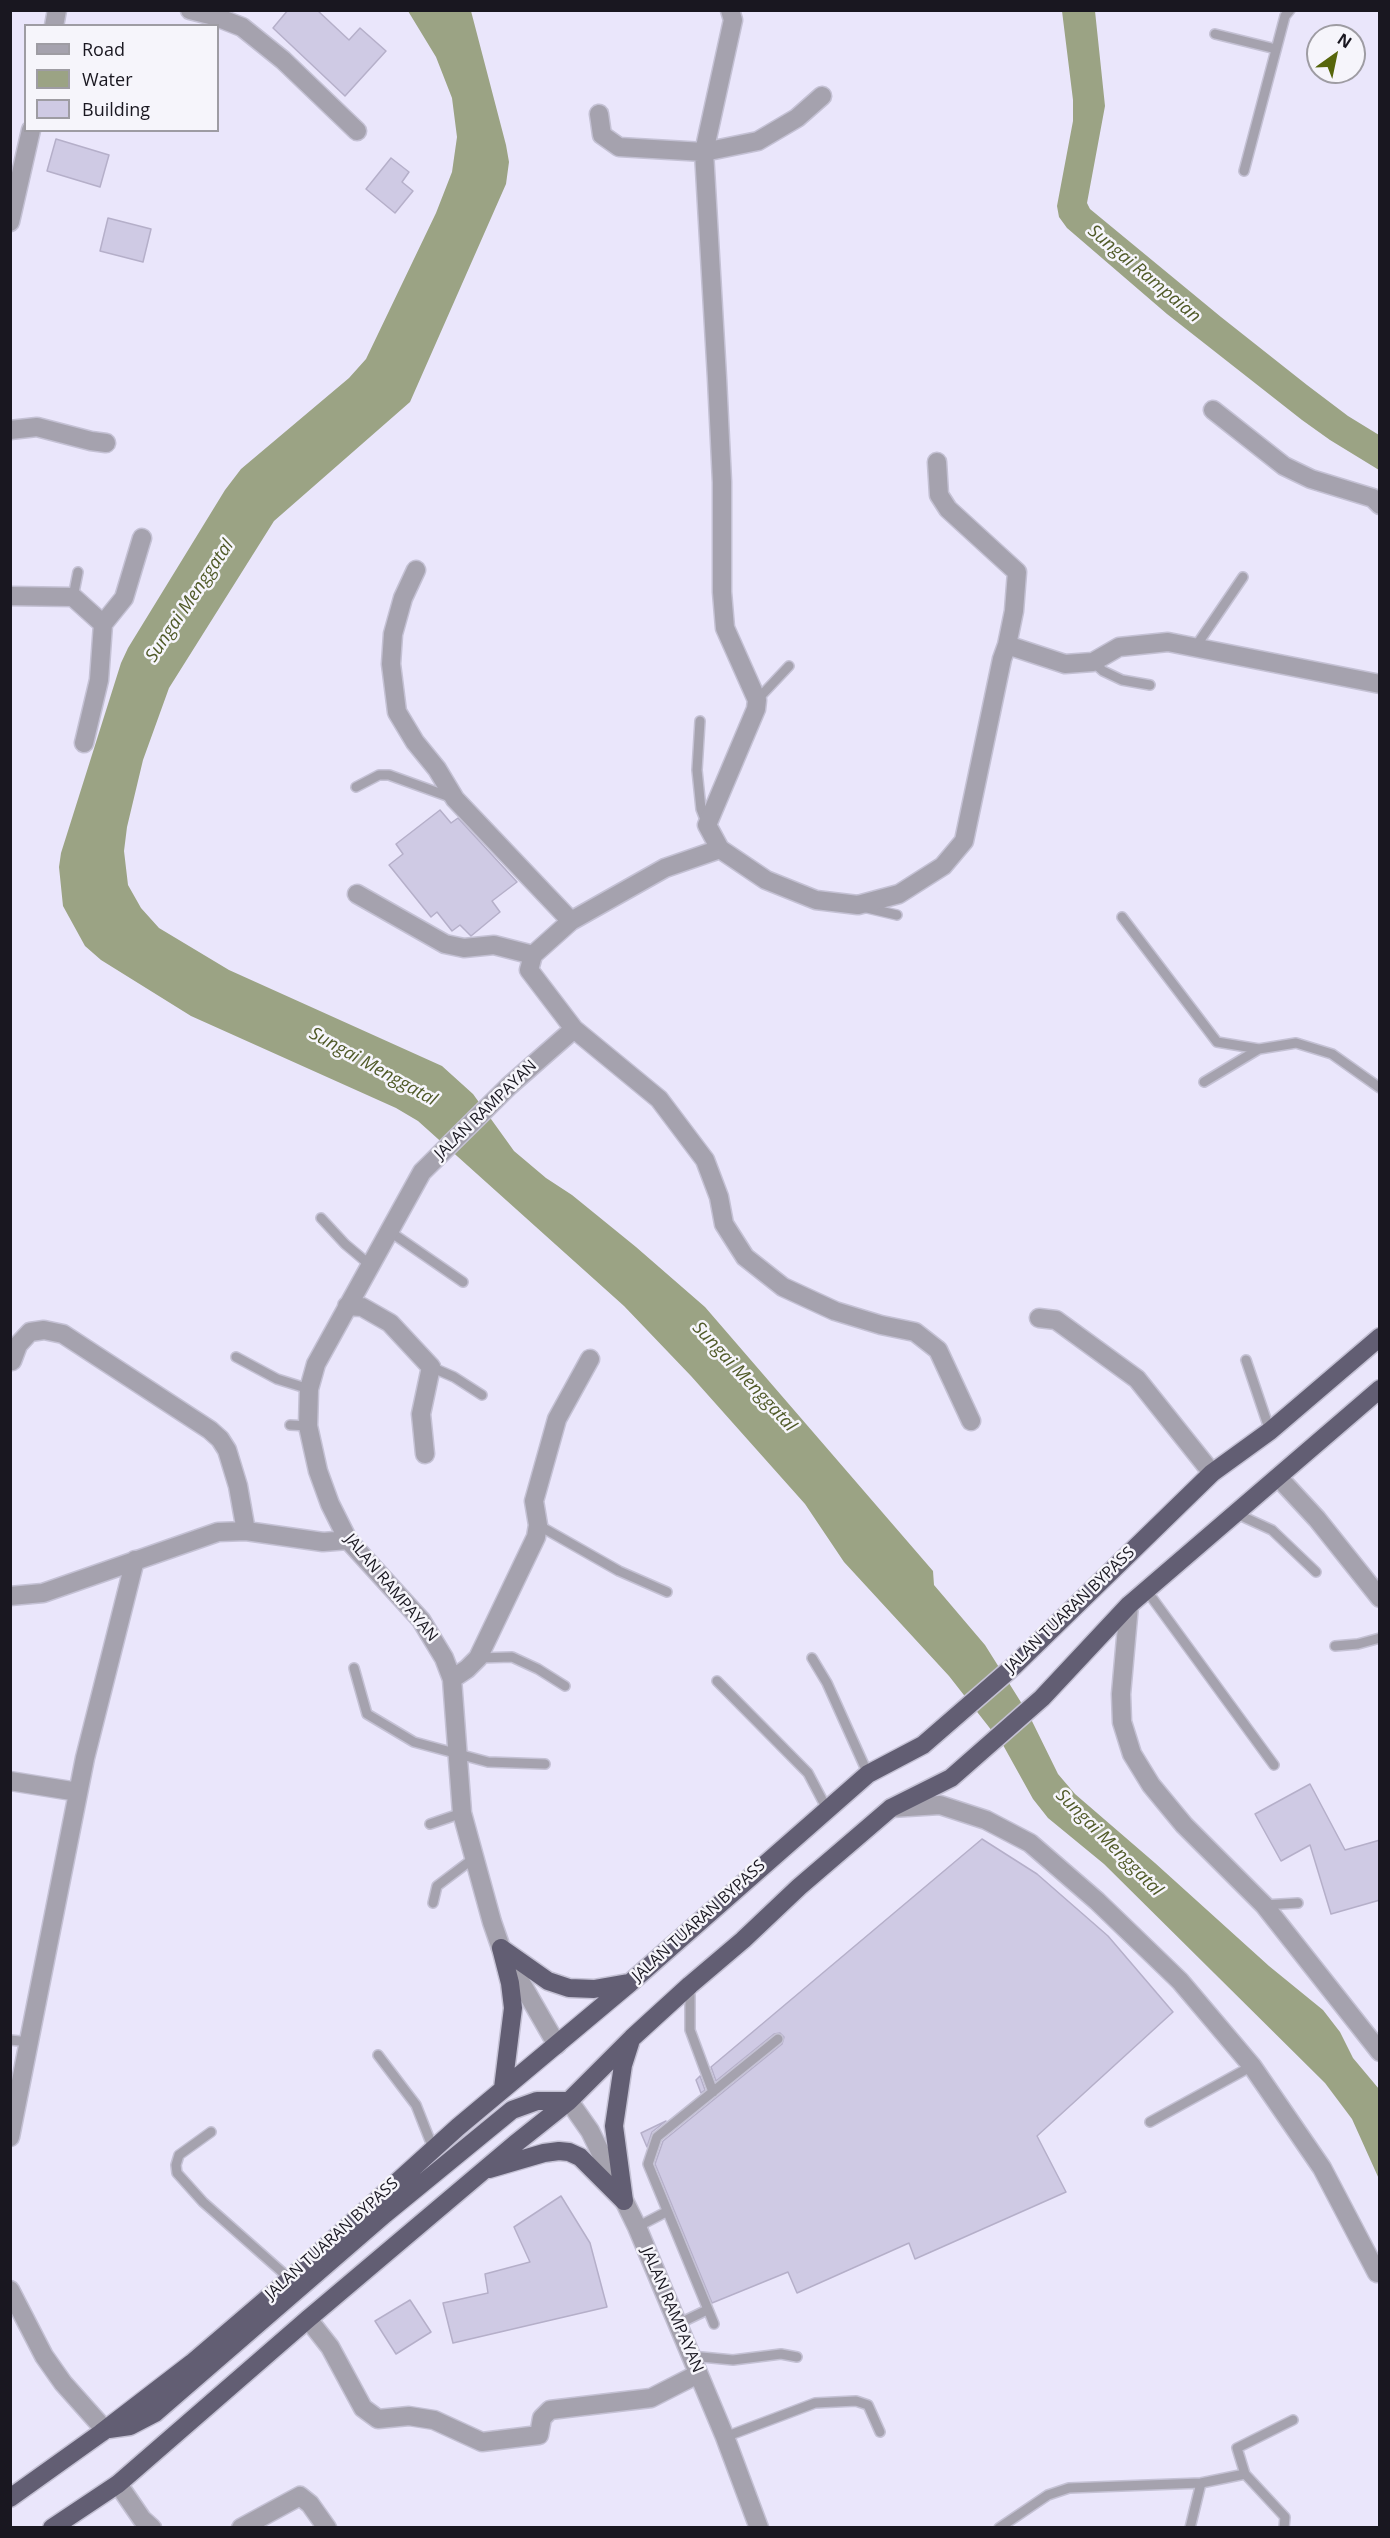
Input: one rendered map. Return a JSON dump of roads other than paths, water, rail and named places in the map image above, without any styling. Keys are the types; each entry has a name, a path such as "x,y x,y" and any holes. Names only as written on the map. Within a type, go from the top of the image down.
{"highway":[{"name":"JALAN TUARAN BYPASS","path":"10,2498 105,2430 192,2363 290,2279 434,2148 630,1983 868,1774 923,1745 1014,1666 1212,1473 1270,1431 1380,1337"},
{"path":"52,2528 118,2484 482,2171 569,2101 632,2038 690,1985 891,1808 951,1778 1042,1698 1129,1605 1380,1389"},
{"path":"501,1948 548,1981 569,1988 594,1989 630,1983"},
{"path":"501,1948 513,2008 503,2088"},
{"path":"624,2201 614,2126 623,2065 632,2038"},
{"path":"105,2430 130,2426 155,2413 385,2214 512,2110 537,2101 569,2101"},
{"path":"482,2171 544,2153 569,2152 580,2157 624,2201"}],"street":[{"path":"190,10 242,27 283,60 357,131"},
{"path":"730,10 733,20 704,152 718,389 722,482 722,592 725,628 757,700 756,709 707,825 720,849 766,880 816,900 858,905 899,894 943,866 962,845 1014,611 1017,572 948,509 939,495 937,462"},
{"path":"599,114 602,135 619,147 704,152 758,141 797,118 822,96"},
{"path":"10,222 15,186 31,132"},
{"path":"1213,410 1284,466 1311,480 1373,498 1380,505"},
{"path":"10,430 37,427 91,441 106,442"},
{"path":"84,743 99,680 103,624 124,598 142,538"},
{"path":"416,570 403,598 393,634 391,664 397,712 455,799 571,921"},
{"path":"10,596 73,597 103,624"},
{"path":"1007,645 1065,663 1093,662 1119,647 1168,642 1194,649 1380,684"},
{"path":"720,849 665,868 571,921 532,956 529,970 574,1029 659,1099 705,1160 719,1197 724,1224 745,1257 783,1287 835,1311 881,1325 915,1332 938,1350 972,1421"},
{"path":"357,894 445,944 464,948 494,945 532,956"},
{"name":"JALAN RAMPAYAN","path":"558,2045 501,1948 462,1813 452,1679 437,1642 421,1620 348,1540 330,1504 299,1426 316,1364 422,1172 509,1086 574,1029"},
{"path":"347,1306 362,1307 390,1323 431,1367 421,1414 425,1454"},
{"path":"1039,1318 1056,1320 1137,1379 1212,1473"},
{"path":"12,1361 18,1346 30,1332 44,1330 63,1334 210,1430 227,1450 238,1486 246,1531"},
{"path":"452,1679 478,1658 536,1537 538,1525 534,1502 557,1419 590,1359"},
{"path":"1278,1478 1317,1519 1380,1598"},
{"path":"10,1596 43,1593 218,1532 246,1531 323,1542 348,1540"},
{"path":"10,2138 16,2083 29,2042 78,1792 135,1560"},
{"path":"1129,1605 1121,1694 1122,1722 1132,1754 1151,1785 1184,1825 1264,1905 1380,2052"},
{"path":"10,1781 78,1792"},
{"path":"891,1808 940,1805 986,1820 1030,1843 1097,1901 1180,1981 1252,2066 1322,2168 1377,2273"},
{"name":"JALAN RAMPAYAN","path":"569,2101 590,2131 637,2227 725,2437 759,2528"},
{"path":"11,2293 44,2356 63,2383 105,2430"},
{"path":"308,2319 330,2347 363,2408 378,2419 409,2416 434,2420 482,2442 539,2435 542,2418 550,2410 651,2398 698,2374"},
{"path":"118,2484 142,2519 152,2528"},
{"path":"241,2528 300,2496 310,2504 327,2528"}],"lane":[{"path":"1244,171 1285,16 1290,10"},
{"path":"1215,34 1276,49"},
{"path":"73,597 78,572"},
{"path":"1194,649 1243,577"},
{"path":"1093,662 1103,671 1122,680 1150,685"},
{"path":"757,700 789,666"},
{"path":"700,721 697,770 701,809 707,825"},
{"path":"356,788 379,775 389,775 455,799"},
{"path":"858,905 897,915"},
{"path":"1122,917 1217,1042 1259,1049 1296,1043 1332,1054 1380,1088"},
{"path":"1204,1082 1259,1049"},
{"path":"321,1218 345,1244 370,1265"},
{"path":"388,1231 463,1282"},
{"path":"236,1357 276,1379 309,1389"},
{"path":"1246,1360 1270,1431"},
{"path":"431,1367 454,1377 482,1395"},
{"path":"1237,1514 1272,1530 1316,1572"},
{"path":"538,1525 619,1571 667,1592"},
{"path":"1147,1591 1274,1765"},
{"path":"1335,1646 1358,1644 1380,1638"},
{"path":"478,1658 512,1657 538,1669 565,1686"},
{"path":"812,1658 827,1683 868,1774"},
{"path":"354,1668 367,1714 414,1742 488,1762 545,1764"},
{"path":"717,1681 808,1773 827,1809"},
{"path":"430,1824 462,1813"},
{"path":"434,1903 437,1886 474,1858"},
{"path":"1264,1905 1298,1903"},
{"path":"690,1985 690,2030 712,2092"},
{"path":"714,2324 648,2164 657,2137 778,2039"},
{"path":"10,2040 29,2042"},
{"path":"378,2055 416,2105 434,2148"},
{"path":"1150,2122 1252,2066"},
{"path":"211,2132 179,2155 176,2165 177,2173 202,2202 290,2279"},
{"path":"637,2227 666,2212"},
{"path":"678,2324 707,2310"},
{"path":"691,2356 734,2360 781,2354 797,2357"},
{"path":"725,2437 815,2403 856,2401 868,2404 880,2432"},
{"path":"1284,2528 1285,2517 1245,2474 1238,2448 1293,2420"},
{"path":"999,2528 1048,2495 1069,2488 1201,2483 1245,2474"},
{"path":"1190,2528 1201,2483"}],"water":[{"name":"Sungai Menggatal","path":"408,11 471,11 506,145 509,162 506,184 410,402 274,521 169,688 143,760 127,827 124,851 128,885 141,908 159,928 229,970 442,1066 473,1094 514,1151 636,1247 705,1307 933,1571 934,1585 985,1645 1029,1715 1058,1774 1075,1794 1269,1966 1323,2010 1340,2032 1353,2058 1379,2089 1379,2179 1352,2119 1325,2083 1104,1864 1048,1818 1033,1799 1003,1745 949,1676 844,1562 805,1504 691,1376 624,1306 418,1121 396,1108 191,1016 101,960 85,946 63,906 59,867 61,853 121,663 128,648 225,490 241,469 349,378 366,359 436,213 452,172 457,137 452,98 436,57"},
{"name":"Sungai Rampaian","path":"1062,11 1095,11 1105,106 1087,203 1090,209 1307,385 1348,416 1379,435 1379,470 1302,420 1167,314 1067,228 1059,217 1057,206 1073,121 1073,100"}]}
